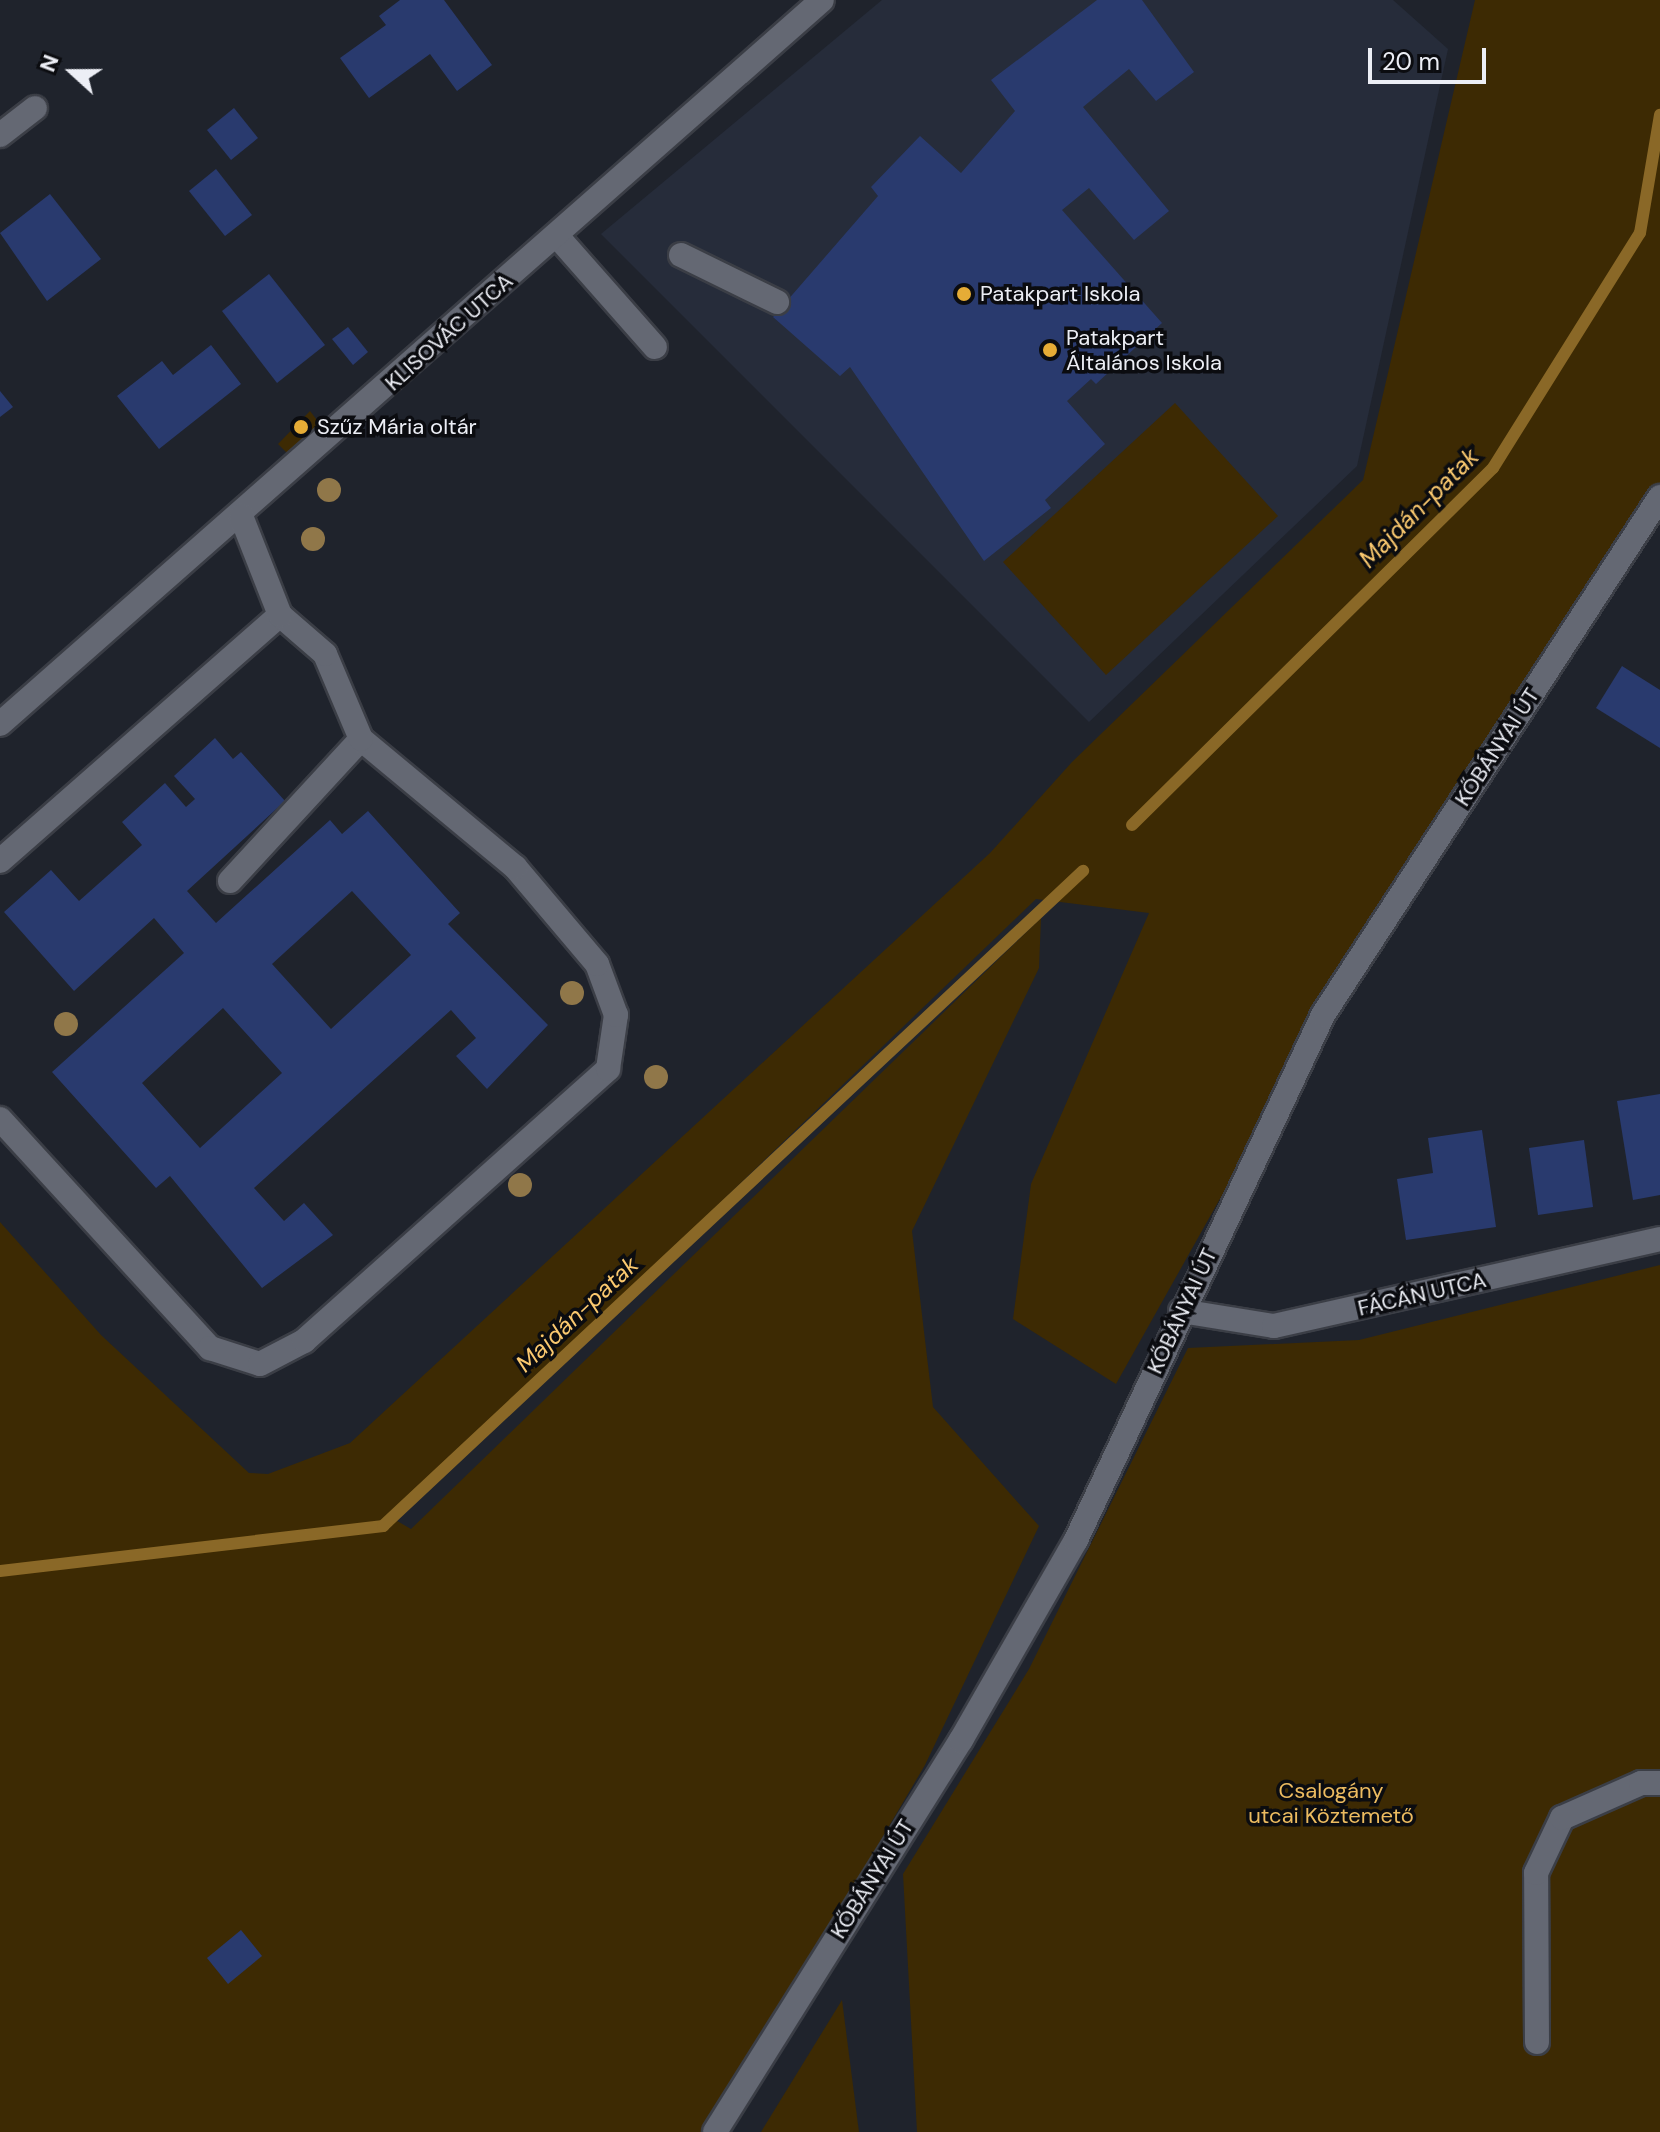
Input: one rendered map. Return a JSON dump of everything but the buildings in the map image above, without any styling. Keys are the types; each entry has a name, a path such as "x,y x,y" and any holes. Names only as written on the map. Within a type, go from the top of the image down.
{"street":[{"name":"KLISOVÁC UTCA","path":"0,724 241,516 822,0"},
{"path":"0,135 35,108"},
{"path":"557,236 655,347"},
{"path":"681,255 777,302"},
{"name":"KŐBÁNYAI ÚT","path":"715,2132 961,1740 1076,1540 1181,1311 1323,1015 1660,497"},
{"path":"0,1119 210,1348 260,1364 304,1341 608,1069 616,1044 611,990 561,914 361,739 325,654 280,615 241,516"},
{"path":"0,861 280,615"},
{"path":"230,881 361,739"},
{"name":"FÁCÁN UTCA","path":"1181,1311 1274,1326 1660,1239"},
{"path":"1537,2042 1536,1873 1555,1832 1562,1818 1641,1783 1660,1783"}],"shaded area":[{"name":"Patakpart Általános Iskola","path":"882,0 1393,0 1448,49 1357,466 1089,722 601,234"}],"green space":[{"path":"1475,0 1660,0 1660,497 1323,1015 1116,1384 1013,1319 1031,1184 1149,913 1036,899 392,1518 411,1529 1041,918 1039,968 912,1231 933,1407 1039,1526 925,1765 709,2132 0,2132 0,1222 101,1335 249,1473 268,1474 350,1443 990,853 1072,762 1363,480"},
{"path":"1175,403 1278,516 1106,675 1003,562"},
{"path":"310,411 323,428 290,456 278,444"},
{"name":"Csalogány utcai Köztemető","path":"1660,1265 1660,2132 917,2132 903,1874 1029,1669 1188,1348 1359,1340"},
{"path":"842,2000 859,2132 761,2132"}],"waterway":[{"name":"Majdán-patak","path":"1132,825 1493,468 1640,233 1660,115"},
{"name":"Majdán-patak","path":"0,1571 383,1526 1083,871"}],"place":[{"name":"Patakpart Iskola","path":"964,294"},
{"name":"Patakpart Általános Iskola","path":"1050,350"},
{"name":"Szűz Mária oltár","path":"301,427"}]}
